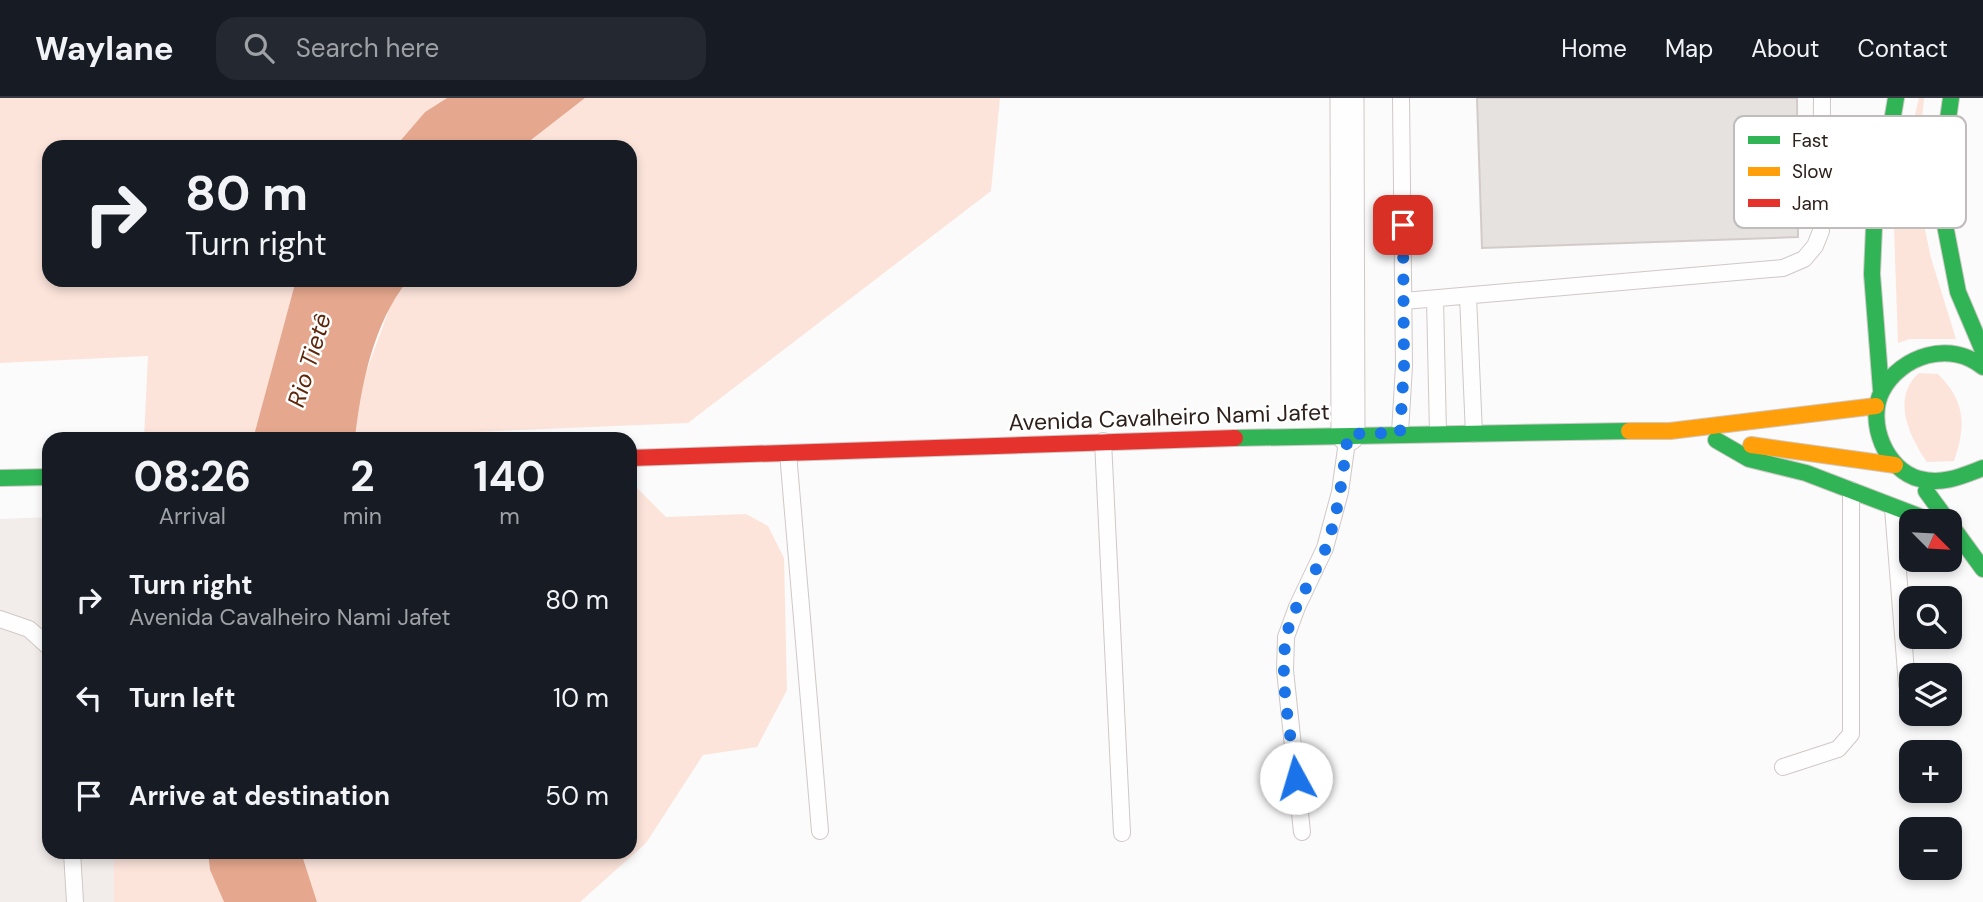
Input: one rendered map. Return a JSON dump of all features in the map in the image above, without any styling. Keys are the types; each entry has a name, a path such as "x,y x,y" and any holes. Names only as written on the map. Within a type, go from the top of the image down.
{"main road":[{"path":"1893,116 1896,98"},
{"path":"1948,116 1951,98"},
{"path":"1874,228 1872,262 1879,398 1875,428 1882,448 1895,465 1916,479 1939,509"},
{"path":"1946,228 1958,292 1983,351"},
{"path":"1879,398 1894,371 1913,358 1934,352 1957,353 1983,367"},
{"name":"Avenida Cavalheiro Nami Jafet","path":"637,458 1103,440 1400,433 1670,431 1879,398"},
{"path":"1670,431 1895,465"},
{"path":"1716,440 1749,459 1806,473 1901,509"},
{"path":"1916,479 1940,484 1964,480 1983,468"},
{"path":"0,478 42,477"},
{"path":"1962,540 1983,569"}],"street":[{"path":"1347,98 1348,434"}],"lane":[{"path":"1400,433 1404,366 1401,98"},
{"path":"1822,98 1822,116"},
{"path":"1404,301 1729,275 1783,268 1804,259 1815,246 1821,228"},
{"path":"1468,296 1474,434"},
{"path":"1435,299 1438,434"},
{"path":"1302,831 1284,670 1286,637 1325,548 1340,492 1348,434"},
{"path":"1103,440 1122,833"},
{"path":"788,453 820,831"},
{"path":"1783,767 1838,749 1851,734 1851,490"},
{"path":"1893,506 1905,663"},
{"path":"0,619 29,629 42,641"},
{"path":"72,859 75,902"}],"shaded area":[{"path":"0,98 447,98 425,112 401,140 42,140 42,287 294,287 255,432 144,432 148,356 0,363"},
{"path":"585,98 1000,98 991,191 688,423 474,432 356,432 361,386 393,299 402,287 637,287 637,140 531,140"},
{"path":"1919,98 1924,98 1922,116 1915,116"},
{"path":"1925,228 1956,339 1910,339 1898,343 1894,229"},
{"path":"1919,373 1938,374 1959,405 1962,425 1954,461 1927,462 1909,429 1904,405 1911,383"},
{"path":"637,488 666,517 746,514 768,526 784,558 787,690 757,747 703,755 646,843 637,851"},
{"path":"42,517 42,859 114,859 114,902 0,902 0,519"},
{"path":"114,859 209,859 210,870 224,902 114,902"},
{"path":"303,859 628,859 580,902 317,902"}],"water":[{"path":"447,98 585,98 531,140 401,140 425,112"},
{"name":"Rio Tietê","path":"294,287 403,287 377,335 365,377 356,432 255,432"},
{"path":"209,859 303,859 317,902 224,902 210,870"}],"building":[{"path":"1477,98 1797,98 1797,116 1734,116 1734,228 1798,228 1798,237 1482,248"}],"traffic: fast":[{"path":"1893,116 1896,98"},
{"path":"1948,116 1951,98"},
{"path":"1874,228 1872,274 1881,390"},
{"path":"1946,228 1958,292 1983,351"},
{"path":"1983,367 1956,354 1942,353 1914,360 1890,379 1882,391 1876,417 1882,444 1897,466 1908,474 1928,481 1937,481 1952,479 1983,468"},
{"path":"1235,438 1629,431"},
{"path":"1716,440 1749,459 1806,473 1900,509"},
{"path":"0,478 42,477"},
{"path":"1926,491 1983,569"}],"traffic: slow":[{"path":"1629,431 1670,431 1876,406"},
{"path":"1751,445 1895,465"}],"traffic: jam":[{"path":"637,458 1235,438"}],"route":[{"path":"1296,778 1284,670 1286,637 1325,548 1340,492 1348,434 1400,433 1404,366 1403,225"}]}
